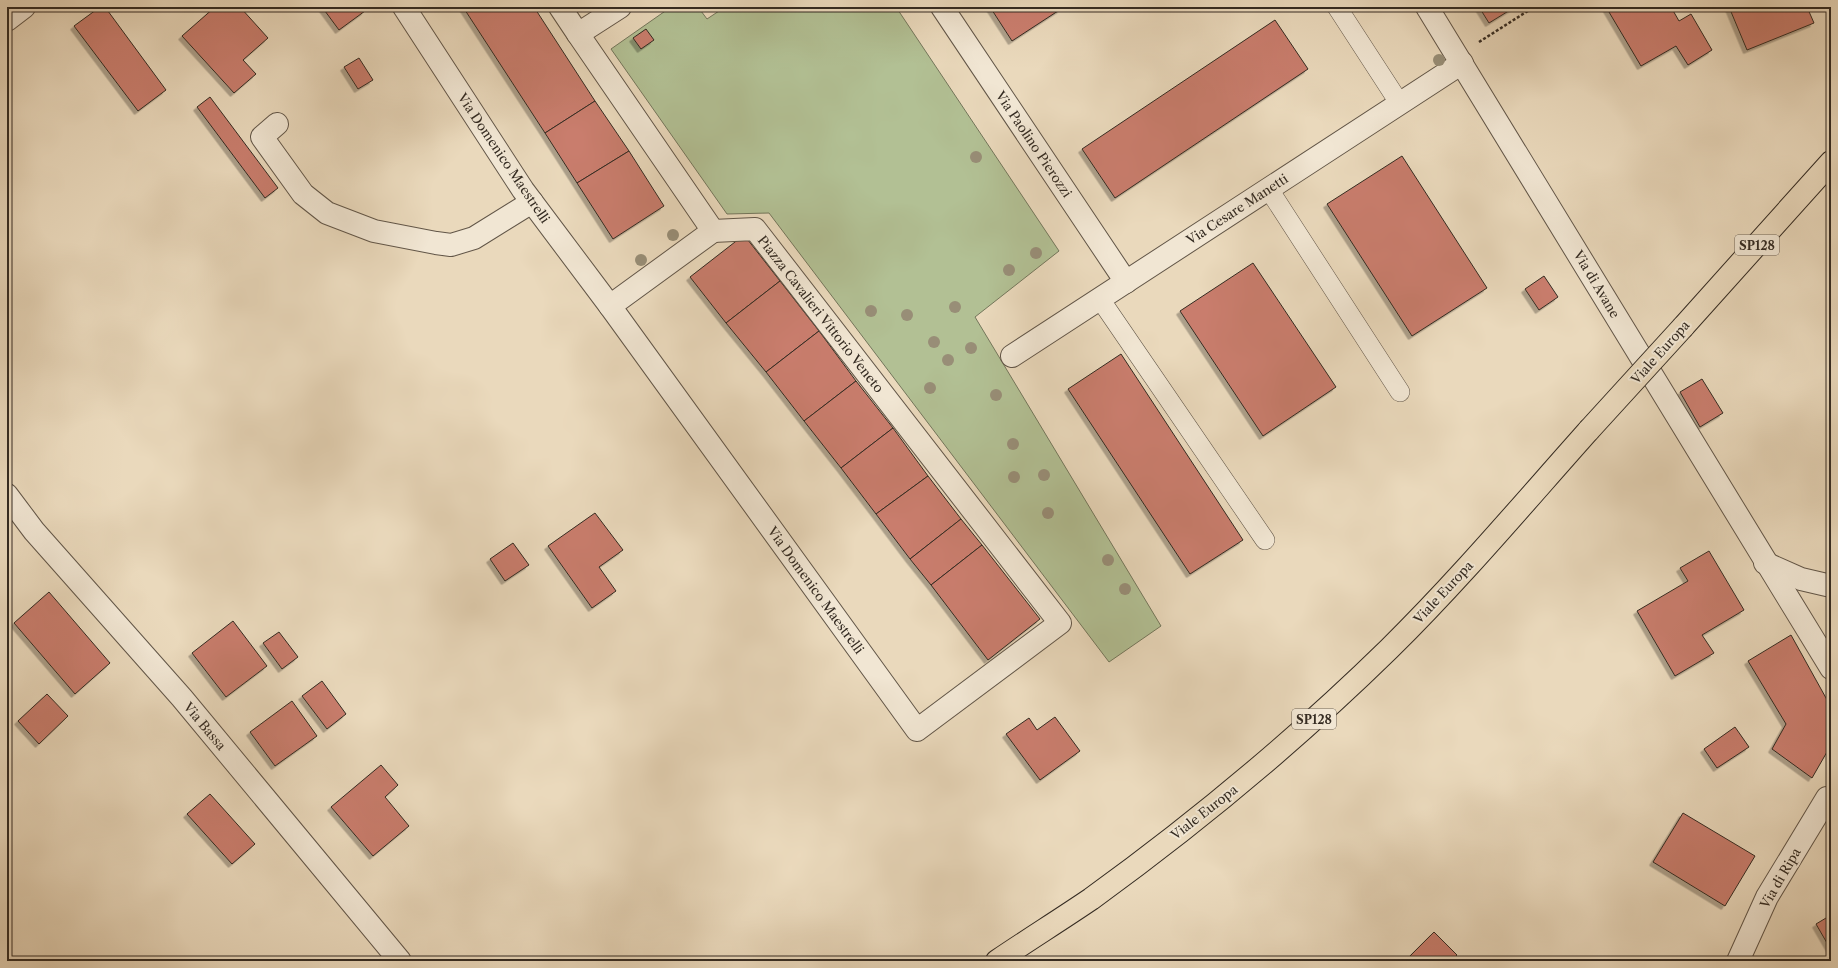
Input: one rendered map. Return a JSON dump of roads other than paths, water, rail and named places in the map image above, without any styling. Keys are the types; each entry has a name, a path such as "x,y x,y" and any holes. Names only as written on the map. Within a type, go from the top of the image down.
{"main road":[{"name":"Viale Europa","path":"997,961 1089,900 1142,861 1278,752 1350,686 1418,620 1831,162"}],"street":[{"path":"7,20 24,7"},
{"name":"Via Domenico Maestrelli","path":"404,7 532,202 610,306 917,730 1060,623"},
{"path":"560,7 713,231 610,306"},
{"path":"578,34 620,7"},
{"name":"Via Paolino Pierozzi","path":"942,7 1126,282"},
{"name":"Via di Avane","path":"1426,7 1460,59 1765,563 1830,659"},
{"name":"Via Cesare Manetti","path":"1012,356 1268,188 1400,104 1460,59"},
{"path":"277,124 262,137 303,194 327,213 374,231 436,244 451,244 474,238 532,202"},
{"name":"Piazza Cavalieri Vittorio Veneto","path":"713,231 755,229 1060,623"},
{"name":"Via Bassa","path":"7,495 34,531 182,698 400,961"},
{"path":"1765,563 1801,579 1831,586"},
{"name":"Via di Ripa","path":"1738,961 1767,897 1827,798"}],"lane":[{"path":"1337,7 1400,104"},
{"path":"1268,188 1400,392"},
{"path":"1100,299 1265,540"}]}
